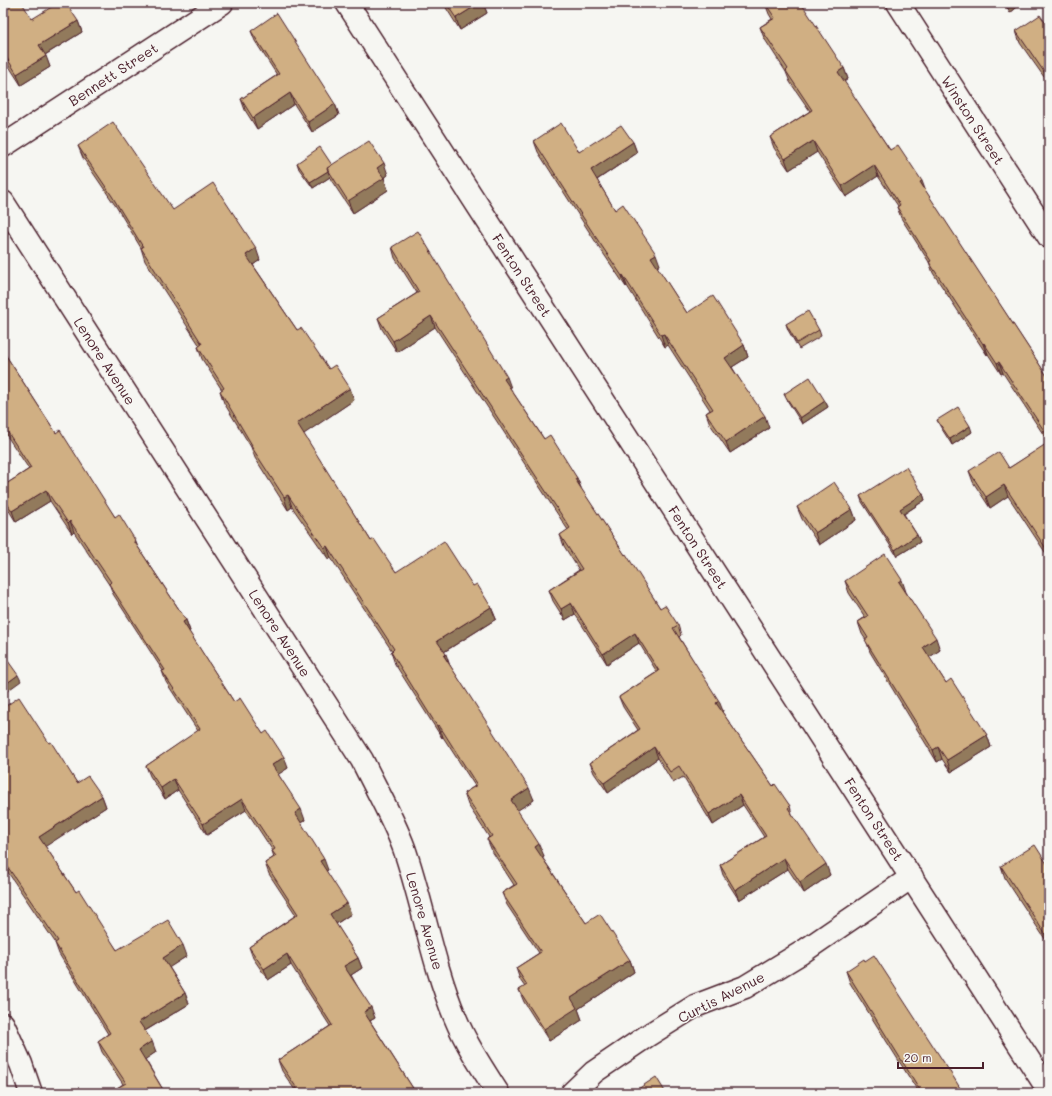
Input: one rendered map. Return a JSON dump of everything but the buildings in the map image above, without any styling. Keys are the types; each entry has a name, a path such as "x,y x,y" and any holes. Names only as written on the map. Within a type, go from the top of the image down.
{"street":[{"name":"Bennett Street","path":"3,146 222,3"},
{"name":"Fenton Street","path":"347,3 1049,1091"},
{"name":"Winston Street","path":"898,3 1049,237"},
{"name":"Lenore Avenue","path":"3,202 362,760 404,847 442,984 455,1018 475,1058 498,1093"},
{"name":"Curtis Avenue","path":"572,1093 594,1072 647,1036 695,1006 745,987 801,954 912,877"},
{"path":"3,1024 21,1064 31,1093"}]}
